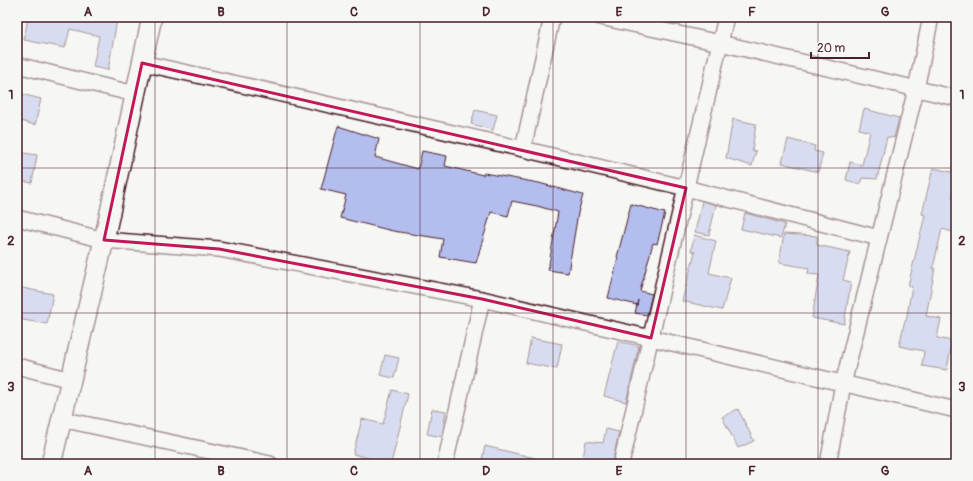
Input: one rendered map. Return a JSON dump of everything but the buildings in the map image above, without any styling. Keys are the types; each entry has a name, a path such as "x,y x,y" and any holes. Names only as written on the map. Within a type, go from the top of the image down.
{"street":[{"path":"51,464 104,240 152,17"},
{"path":"523,149 552,17"},
{"path":"600,17 720,42 956,98"},
{"path":"621,464 726,17"},
{"path":"828,464 843,384 916,89 931,17"},
{"path":"142,63 523,149 686,188 878,238"},
{"path":"17,65 135,94"},
{"path":"17,218 104,240 219,249 482,299 956,410"},
{"path":"445,464 482,299"},
{"path":"17,366 71,380"},
{"path":"61,419 270,464"}],"highlighted area":[{"path":"142,63 686,188 651,338 482,299 219,249 104,240"}]}
